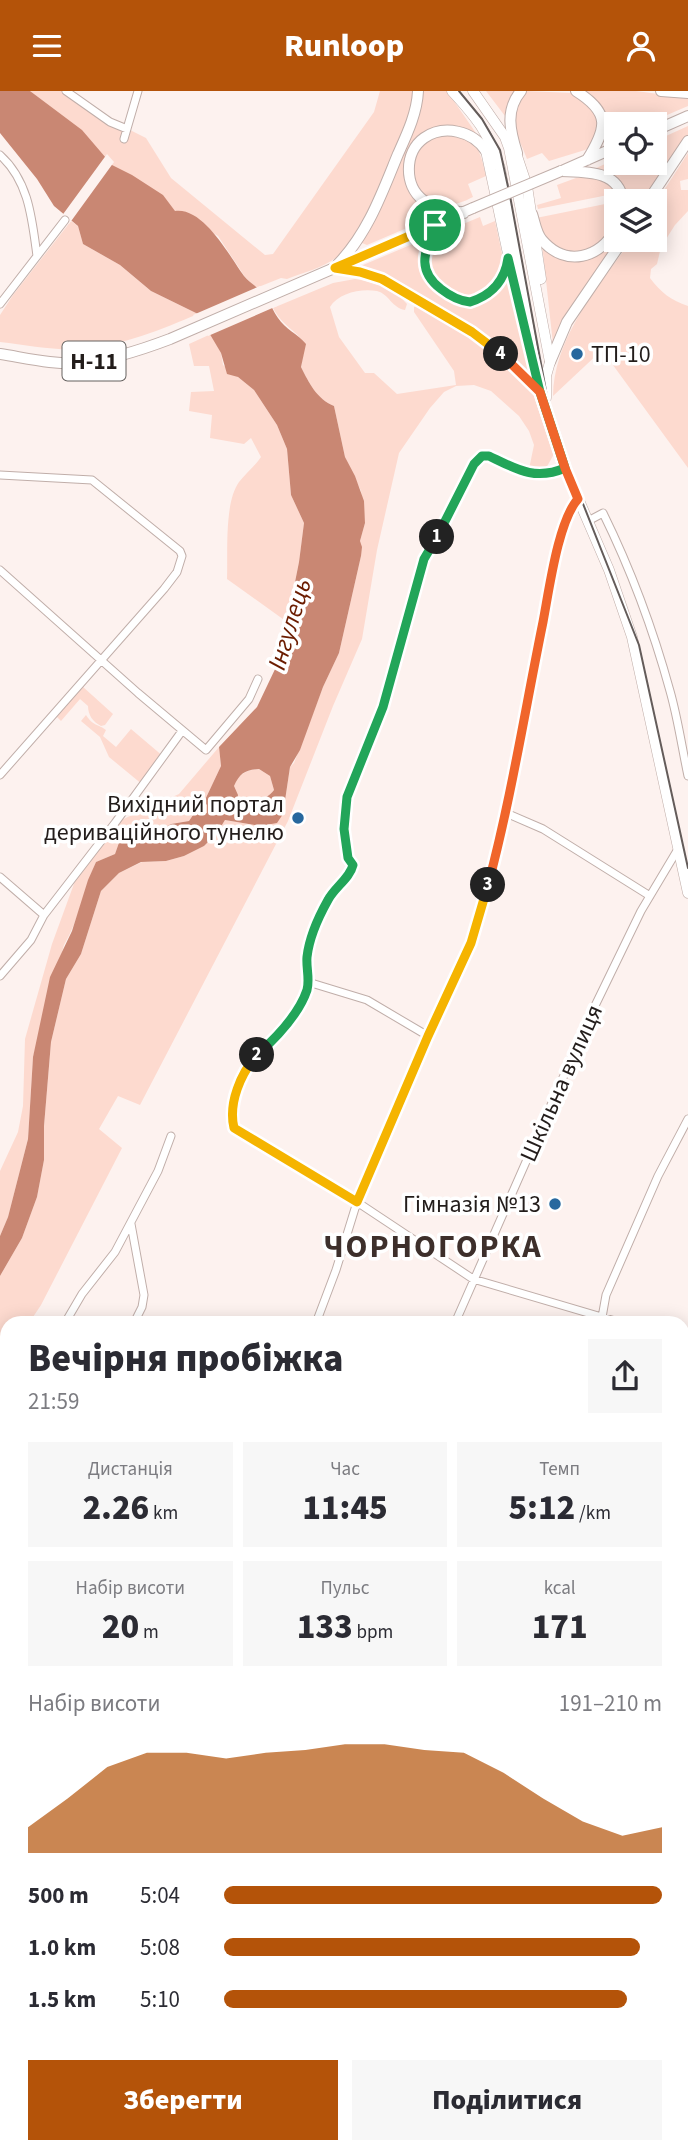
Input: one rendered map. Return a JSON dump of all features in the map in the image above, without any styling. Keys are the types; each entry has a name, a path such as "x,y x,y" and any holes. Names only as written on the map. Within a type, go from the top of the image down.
{"main road":[{"path":"335,268 351,251 375,210 414,114 418,91"},
{"path":"452,91 487,134 500,168 527,313 531,350"},
{"path":"522,91 515,99 510,113 510,127 537,233 550,248 568,255 589,255 604,247"},
{"path":"576,91 597,106 603,118 601,136 587,160"},
{"path":"661,91 688,93"},
{"path":"477,95 497,119 517,153"},
{"path":"477,95 505,137 509,148 550,362"},
{"path":"462,102 478,128 486,151 540,392 565,468 621,603 637,657 688,894"},
{"path":"667,125 688,116"},
{"path":"469,211 434,206 418,195 409,178 412,157 421,139 442,131 472,137 486,151"},
{"path":"656,189 688,141"},
{"name":"Н-11","path":"0,354 80,363 128,353 184,333 604,152"},
{"path":"561,171 605,175 618,184 619,189"},
{"path":"532,214 547,346"},
{"path":"435,225 426,253 426,272 434,283 455,298 470,302 491,292 503,277 508,258"},
{"path":"550,423 545,387 550,362 567,323 614,252"},
{"path":"335,268 382,279 472,332 506,358 540,392"}],"street":[{"path":"66,91 110,122 127,129"},
{"path":"124,139 138,91"},
{"path":"0,155 26,192 37,256"},
{"path":"0,304 65,220"},
{"path":"565,468 539,475 489,456 479,458 424,559 383,707 347,797 344,829 348,858 353,865 351,871 328,900 315,931 307,954 308,982 303,997 286,1024 255,1056 241,1079 232,1115 234,1128 239,1133 357,1202 473,1279 589,1316"},
{"path":"0,475 92,481 180,551 181,562 177,572 0,775"},
{"path":"319,1316 357,1202 471,943 506,813 554,569 569,509 578,499"},
{"path":"587,521 603,513 625,559 654,635 679,728 688,776"},
{"path":"0,571 206,750 249,699 258,679"},
{"path":"679,728 688,724"},
{"path":"0,976 31,940 44,915 182,731"},
{"path":"506,813 543,829 650,897"},
{"name":"Шкільна вулиця","path":"458,1316 591,1014 650,897 678,849"},
{"path":"0,877 44,915"},
{"path":"308,982 367,1000 428,1036"},
{"path":"602,1316 606,1295 658,1176 688,1119"},
{"path":"69,1316 82,1294 115,1252 131,1224 158,1171 171,1136"},
{"path":"131,1224 144,1296 138,1316"}],"shaded area":[{"path":"30,91 66,91 146,138 171,178 265,255 273,254 374,112 380,91 415,91 405,131 386,180 375,205 350,244 337,257 319,267 256,288 245,277 218,236 175,211 150,212 101,153"},
{"path":"421,91 447,91 478,136 432,131 406,171 433,208 435,216 367,245 362,243 361,239"},
{"path":"486,91 518,91 509,103 505,116"},
{"path":"525,91 574,93 600,119 592,145 585,150 549,161 542,153 527,159 513,119"},
{"path":"581,91 636,91 688,98 688,106 667,115 667,112 604,112 604,129"},
{"path":"688,126 688,136 667,168 667,136"},
{"path":"437,135 459,137 477,148 486,176 468,184 473,197 455,204 442,205 430,201 419,191 412,178 417,149"},
{"path":"688,153 688,179 680,181 681,190 688,190 688,211 667,238 667,189 665,189"},
{"path":"604,164 604,175 662,175 653,189 615,189 592,170"},
{"path":"592,177 611,182 614,189 604,189 604,196 538,209 537,205 561,198 557,185 576,178"},
{"path":"604,204 604,240 596,249 574,251 558,248 546,238 536,218"},
{"path":"480,217 483,226 495,221 504,263 490,290 463,299 431,277 428,254 434,236"},
{"path":"71,221 78,226 83,244 120,265 151,291 198,314 142,336 97,347 62,349 0,342 0,315"},
{"path":"427,238 423,273 471,305 507,274 530,378 507,354 356,268"},
{"path":"604,243 604,252 611,252 553,344 542,244 580,259"},
{"path":"623,252 660,252 657,264 651,269 650,278 667,295 688,306 688,468 602,350 553,396 561,353 580,313"},
{"path":"355,279 369,282 384,287 407,304 405,310 401,309 385,295 364,290 338,298 330,307 339,337 365,373 374,373 397,394 456,385 454,371 414,312 414,307 418,305 481,343 522,379 536,398 554,454 545,470 529,469 534,445 529,431 519,416 491,391 474,385 456,386 444,392 399,453 377,550 362,639 288,821 140,1105 118,1096 99,1129 122,1148 41,1305 34,1316 0,1316 0,1276 22,1238 37,1197 44,1160 51,1042 66,979 81,954 101,891 119,873 142,862 166,861 204,846 225,820 254,825 283,814 290,767 339,653 361,556 360,541 365,523 361,491 345,457 334,406 318,395 301,367 305,344 273,308 333,283"},
{"path":"211,334 221,353 223,365 254,390 277,425 287,449 291,495 304,523 287,622 227,579 228,529 234,491 261,457 251,438 244,444 210,438 212,415 189,411 191,392 214,391 209,366 194,366 189,344"},
{"path":"82,686 113,714 105,725 101,726 93,720 88,706 80,699 61,721 56,716"},
{"path":"86,715 93,723 106,730 103,736 116,747 131,729 164,757 143,785 109,757 100,737 81,721"},
{"path":"219,747 221,766 204,802 207,805 207,813 196,810 189,821 171,824 150,836 134,834 121,837 115,854 96,862 74,925 64,945 33,1057 28,1139 8,1217 0,1236 0,1171 18,1132 23,1106 25,1039 52,944 75,881 119,821 179,794"},
{"path":"259,769 270,776 274,790 257,802 236,805 238,798 233,786 246,772"}],"water":[{"name":"Інгулець","path":"0,91 30,91 82,130 112,165 163,195 175,211 186,212 206,225 244,276 260,290 281,322 306,344 301,367 318,395 334,406 345,457 364,501 365,523 360,541 361,556 339,653 323,687 300,750 290,767 283,814 277,823 260,826 225,820 204,846 166,861 141,862 119,873 101,891 81,954 66,979 51,1042 44,1160 37,1197 22,1238 0,1276 0,1236 8,1217 28,1139 33,1057 50,977 72,931 88,880 96,862 115,854 121,837 134,834 150,836 171,824 189,821 197,809 201,809 203,814 207,813 207,805 204,802 221,766 219,747 257,707 287,644 287,622 304,523 291,495 287,449 277,425 254,390 238,377 227,374 221,353 198,314 151,291 120,265 83,244 78,226 54,206 37,179 0,133","holes":["259,769 270,776 274,790 271,794 257,802 236,805 238,795 234,786 241,775"]}],"pier":[{"path":"107,154 114,162 69,224 61,217"},
{"path":"260,286 277,306 208,336 193,315"}],"tram line":[{"path":"459,91 482,119 500,150 549,407 572,476 639,645 688,868"}],"place":[{"name":"ТП-10","path":"577,354"},
{"name":"Вихідний портал дериваційного тунелю","path":"298,818"},
{"name":"Гімназія №13","path":"555,1204"}],"district":[{"name":"ЧОРНОГОРКА","path":"433,1246"}],"route":[{"path":"435,225 335,268 382,279 472,332 506,358 540,392 578,499 569,509 554,569 504,825 476,929 357,1202 239,1133 232,1120 238,1088 255,1056 286,1024 307,989 306,964 311,942 328,900 353,865 348,858 344,829 344,808 350,783 383,707 424,559 446,522 474,464 482,456 489,456 539,475 565,468 540,392 508,258 503,277 491,292 470,302 455,298 434,283 426,272 424,263 435,225"}]}
